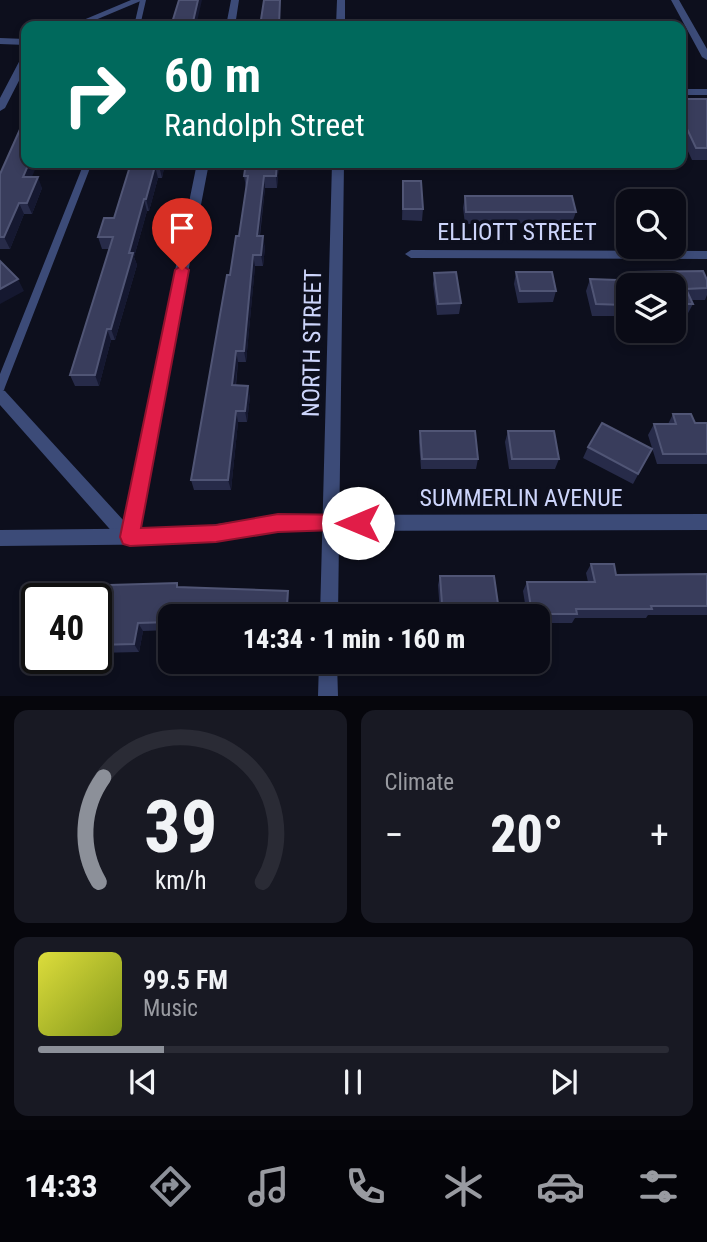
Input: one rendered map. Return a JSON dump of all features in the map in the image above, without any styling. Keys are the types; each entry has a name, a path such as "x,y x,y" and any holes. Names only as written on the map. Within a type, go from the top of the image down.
{"street":[{"path":"87,21 141,0"},
{"path":"231,21 235,0"},
{"path":"341,0 341,21"},
{"path":"675,0 707,57"},
{"path":"0,41 21,42"},
{"path":"0,108 21,68"},
{"path":"0,83 13,83"},
{"path":"686,92 707,92"},
{"path":"130,537 202,168"},
{"name":"NORTH STREET","path":"329,604 338,168"},
{"name":"ELLIOTT STREET","path":"411,254 707,254"},
{"path":"0,395 130,537"},
{"name":"SUMMERLIN AVENUE","path":"0,538 216,534 278,523 707,522"},
{"path":"328,674 328,696"}],"lane":[{"path":"138,21 141,0"},
{"path":"0,387 86,168"}],"building":[{"path":"179,0 198,0 193,21 173,21"},
{"path":"264,0 280,0 279,21 261,21"},
{"path":"686,97 707,99 707,148 696,148 686,127"},
{"path":"21,127 21,168 27,168 23,177 38,177 27,203 19,203 4,237 0,237 0,174"},
{"path":"129,168 154,168 129,253 133,253 111,329 107,329 95,375 70,375 113,237 98,237 104,218 114,218"},
{"path":"245,168 277,168 276,176 264,176 257,236 263,236 261,255 253,255 244,351 236,351 232,385 248,386 245,411 236,411 228,480 191,480 227,275 230,275 236,236 239,236 248,176 244,176"},
{"path":"403,181 421,181 423,209 403,209"},
{"path":"465,196 572,196 576,212 466,212"},
{"path":"0,261 18,279 0,289"},
{"path":"703,271 707,288 686,289 686,273 635,272"},
{"path":"456,272 461,303 438,304 434,273"},
{"path":"516,272 552,272 556,291 520,291"},
{"path":"590,279 616,280 616,305 596,304"},
{"path":"686,289 693,304 686,304"},
{"path":"673,414 691,414 695,423 707,423 707,454 663,454 654,424 676,424"},
{"path":"602,423 652,449 638,474 588,447"},
{"path":"420,431 475,431 478,459 422,459"},
{"path":"508,431 554,431 559,459 512,459"},
{"path":"591,564 614,564 616,575 707,574 707,606 576,609 577,614 550,614 550,604 530,604 527,582 595,582"},
{"path":"440,576 494,576 498,604 442,604"},
{"path":"177,583 177,587 288,591 287,604 158,604 158,622 138,623 134,644 112,645 112,585"}],"route":[{"path":"182,270 130,537 216,534 278,523 358,523"}]}
